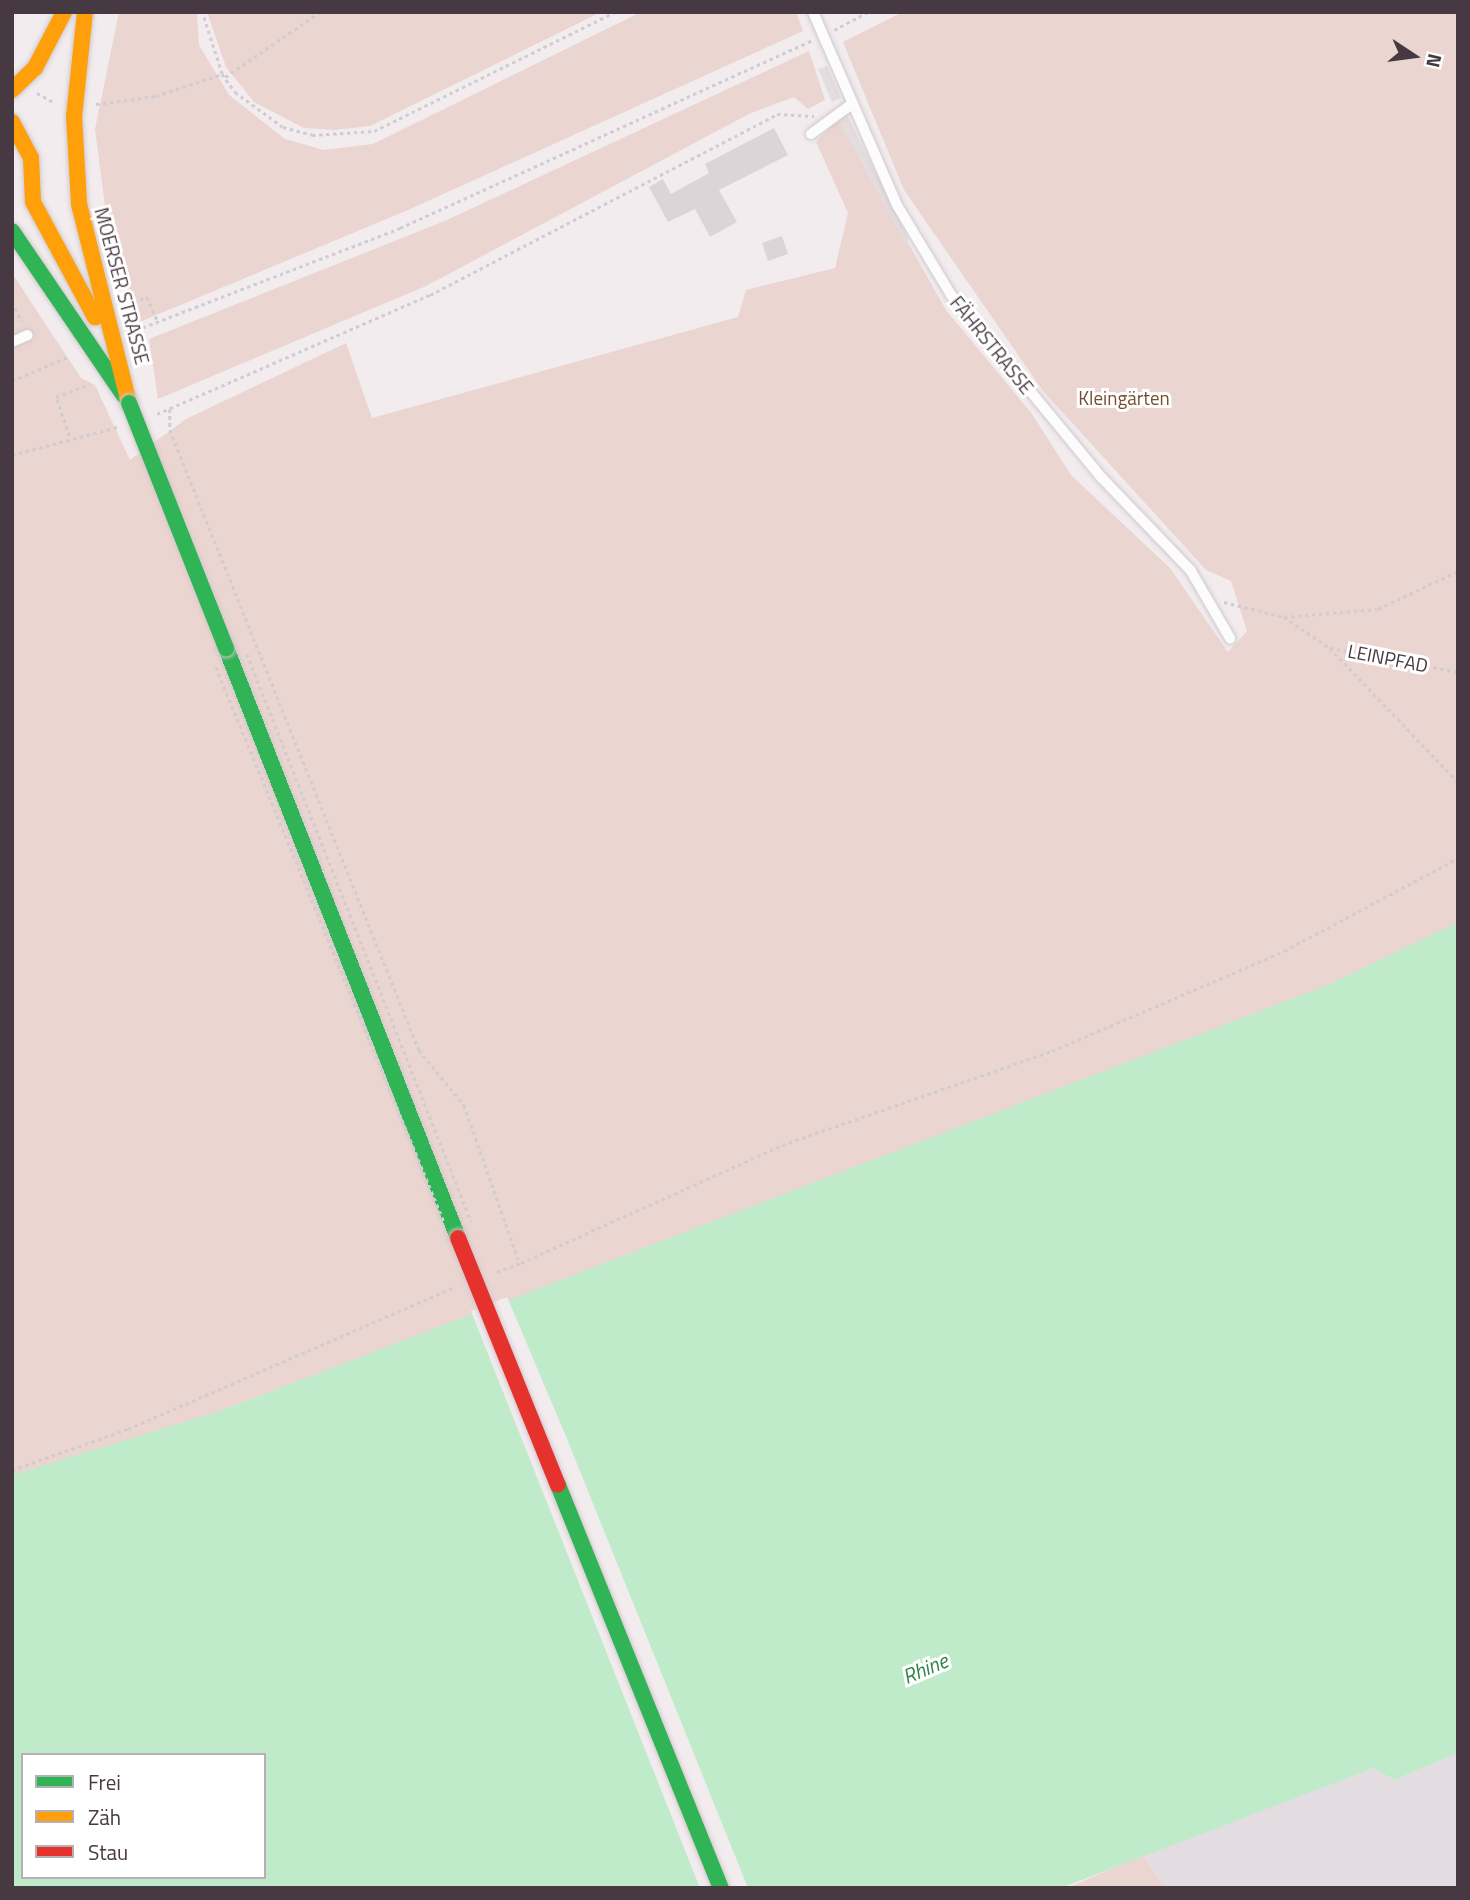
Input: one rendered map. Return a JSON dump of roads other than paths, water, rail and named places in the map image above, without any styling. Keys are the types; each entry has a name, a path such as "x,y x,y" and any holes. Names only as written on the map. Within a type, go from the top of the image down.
{"main road":[{"path":"20,82 64,12"},
{"name":"MOERSER STRASSE","path":"85,12 74,104 79,204 129,403"},
{"path":"12,101 30,116"},
{"path":"12,122 25,138 33,202 92,309 721,1888"},
{"path":"40,133 47,153 44,226"},
{"path":"12,230 129,403"},
{"path":"12,239 27,253"}],"lane":[{"name":"FÄHRSTRASSE","path":"813,12 897,205 951,295 1208,599 1230,638"},
{"path":"811,134 821,123 852,104"},
{"path":"12,342 28,335"}],"water":[{"name":"Rhine","path":"1458,922 1458,1753 1394,1780 1374,1768 1061,1888 12,1888 12,1475 220,1411 1328,985"}],"park label":[{"name":"Kleingärten","path":"1124,398"}]}
